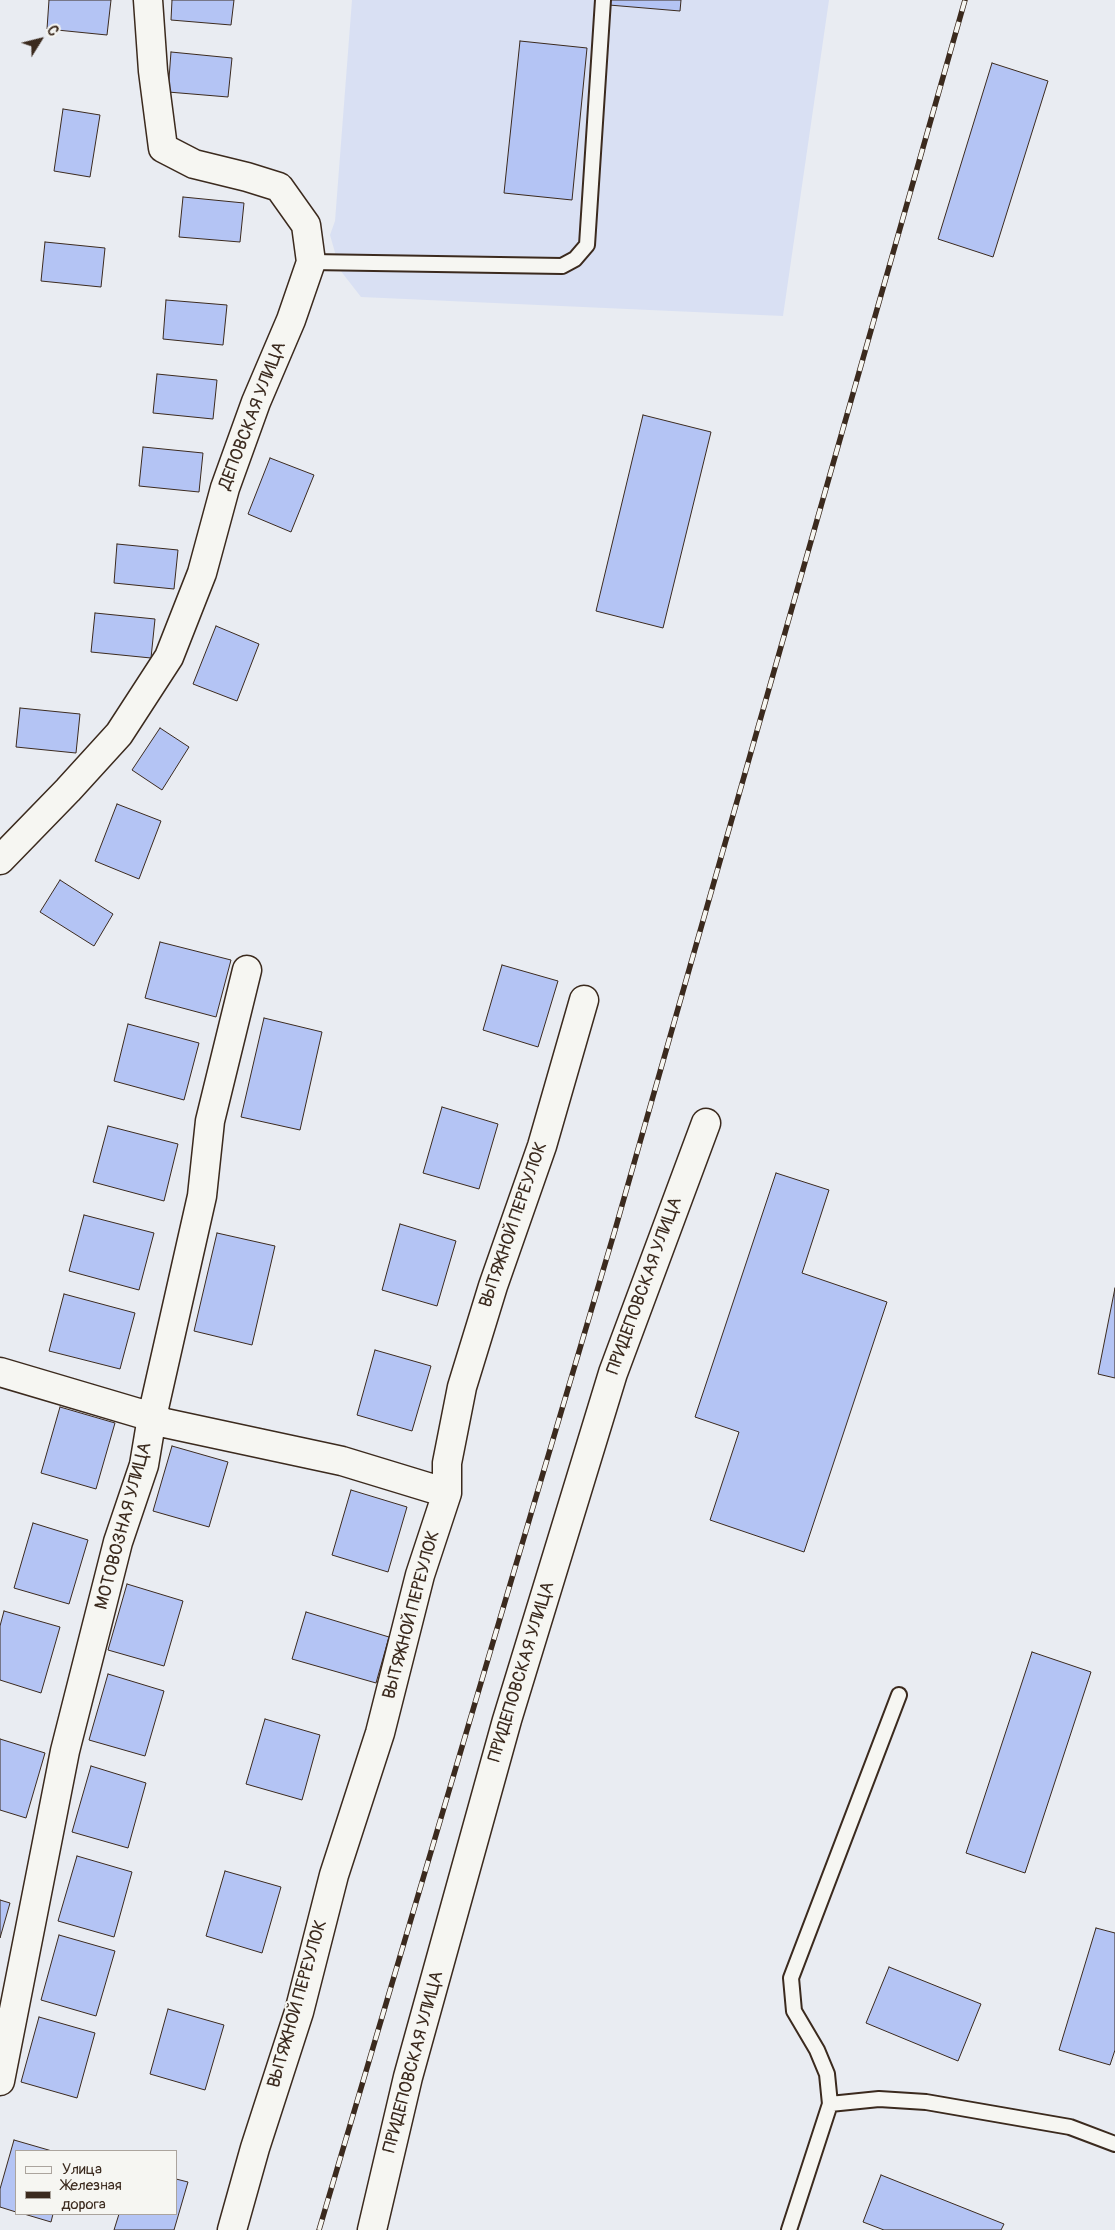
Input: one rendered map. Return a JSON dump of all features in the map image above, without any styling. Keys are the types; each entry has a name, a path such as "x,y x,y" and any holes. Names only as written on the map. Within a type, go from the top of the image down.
{"street":[{"name":"ДЕПОВСКАЯ УЛИЦА","path":"0,860 119,734 169,657 202,572 225,488 256,402 291,320 311,262 306,226 279,187 194,164 163,148 153,71 148,0"},
{"name":"МОТОВОЗНАЯ УЛИЦА","path":"0,2081 65,1752 118,1542 144,1466 152,1417 202,1196 210,1121 247,970"},
{"name":"ВЫТЯЖНОЙ ПЕРЕУЛОК","path":"232,2230 255,2148 298,2012 334,1875 380,1733 420,1575 447,1493 447,1463 462,1387 493,1286 542,1146 584,1000"},
{"name":"ПРИДЕПОВСКАЯ УЛИЦА","path":"372,2230 408,2077 507,1720 612,1373 706,1123"},
{"path":"0,1372 152,1417 165,1423 342,1461 447,1493"}],"lane":[{"path":"311,262 562,266 575,259 587,244 603,0"},
{"path":"789,2230 830,2104 827,2074 817,2050 794,2011 791,1978 899,1695"},
{"path":"830,2104 879,2099 926,2102 1070,2128 1115,2144"}],"shaded area":[{"path":"352,0 829,0 783,316 361,297 340,270 330,235 335,221"}],"building":[{"path":"49,0 111,0 107,35 47,29"},
{"path":"172,0 234,0 231,25 171,20"},
{"path":"609,0 681,0 680,11 609,5"},
{"path":"520,41 587,48 572,200 504,193"},
{"path":"171,52 232,58 228,97 168,92"},
{"path":"992,63 1048,81 993,257 938,239"},
{"path":"63,109 100,115 90,177 54,171"},
{"path":"183,197 244,203 240,242 179,237"},
{"path":"45,242 105,248 101,287 41,281"},
{"path":"166,300 227,305 223,345 163,339"},
{"path":"157,374 217,380 213,419 153,413"},
{"path":"643,415 711,432 663,628 596,611"},
{"path":"143,447 203,453 199,492 139,486"},
{"path":"270,458 314,475 291,532 248,514"},
{"path":"117,544 178,550 174,589 114,583"},
{"path":"95,613 155,619 151,658 91,652"},
{"path":"216,626 259,644 237,701 193,684"},
{"path":"20,708 80,714 76,753 16,747"},
{"path":"160,728 189,747 162,790 132,770"},
{"path":"117,804 161,821 139,879 95,861"},
{"path":"60,880 113,914 94,946 40,912"},
{"path":"160,942 231,960 216,1017 145,998"},
{"path":"502,965 558,981 538,1047 483,1030"},
{"path":"264,1018 322,1032 300,1130 241,1117"},
{"path":"128,1024 199,1043 184,1100 114,1081"},
{"path":"442,1107 498,1124 479,1189 423,1173"},
{"path":"108,1126 178,1144 164,1201 93,1182"},
{"path":"776,1173 829,1190 802,1273 887,1302 804,1552 710,1520 739,1432 695,1417"},
{"path":"84,1215 154,1233 139,1290 69,1271"},
{"path":"400,1224 456,1241 437,1306 382,1290"},
{"path":"217,1233 275,1246 252,1345 194,1331"},
{"path":"1115,1288 1115,1378 1098,1374"},
{"path":"64,1294 135,1313 120,1369 49,1351"},
{"path":"375,1350 431,1366 412,1431 357,1415"},
{"path":"60,1407 115,1423 96,1489 41,1473"},
{"path":"172,1446 228,1462 209,1527 153,1511"},
{"path":"351,1490 407,1507 388,1572 332,1555"},
{"path":"33,1523 88,1540 69,1604 14,1588"},
{"path":"127,1584 183,1601 164,1666 108,1650"},
{"path":"4,1611 60,1627 41,1693 0,1680 0,1626"},
{"path":"306,1612 389,1637 376,1683 292,1659"},
{"path":"1032,1652 1091,1672 1025,1873 966,1853"},
{"path":"108,1674 164,1691 145,1756 89,1740"},
{"path":"265,1719 320,1735 302,1800 246,1784"},
{"path":"0,1739 45,1753 26,1818 0,1810"},
{"path":"91,1766 146,1783 128,1848 72,1832"},
{"path":"77,1856 132,1872 114,1937 58,1921"},
{"path":"225,1871 281,1887 262,1953 206,1936"},
{"path":"0,1900 10,1903 0,1938"},
{"path":"1096,1928 1115,1933 1115,2050 1110,2065 1059,2050"},
{"path":"59,1935 115,1951 96,2016 41,2000"},
{"path":"889,1967 981,2004 958,2061 866,2023"},
{"path":"168,2009 224,2025 205,2090 150,2074"},
{"path":"39,2017 95,2033 77,2098 21,2082"},
{"path":"14,2140 49,2150 15,2150 15,2212 0,2207 0,2189"},
{"path":"881,2175 1004,2224 1001,2230 884,2230 863,2222"},
{"path":"178,2180 188,2182 174,2230 114,2230 119,2215 178,2215"},
{"path":"27,2215 53,2215 51,2222"}],"railway":[{"path":"319,2230 615,1230 965,0"}]}
